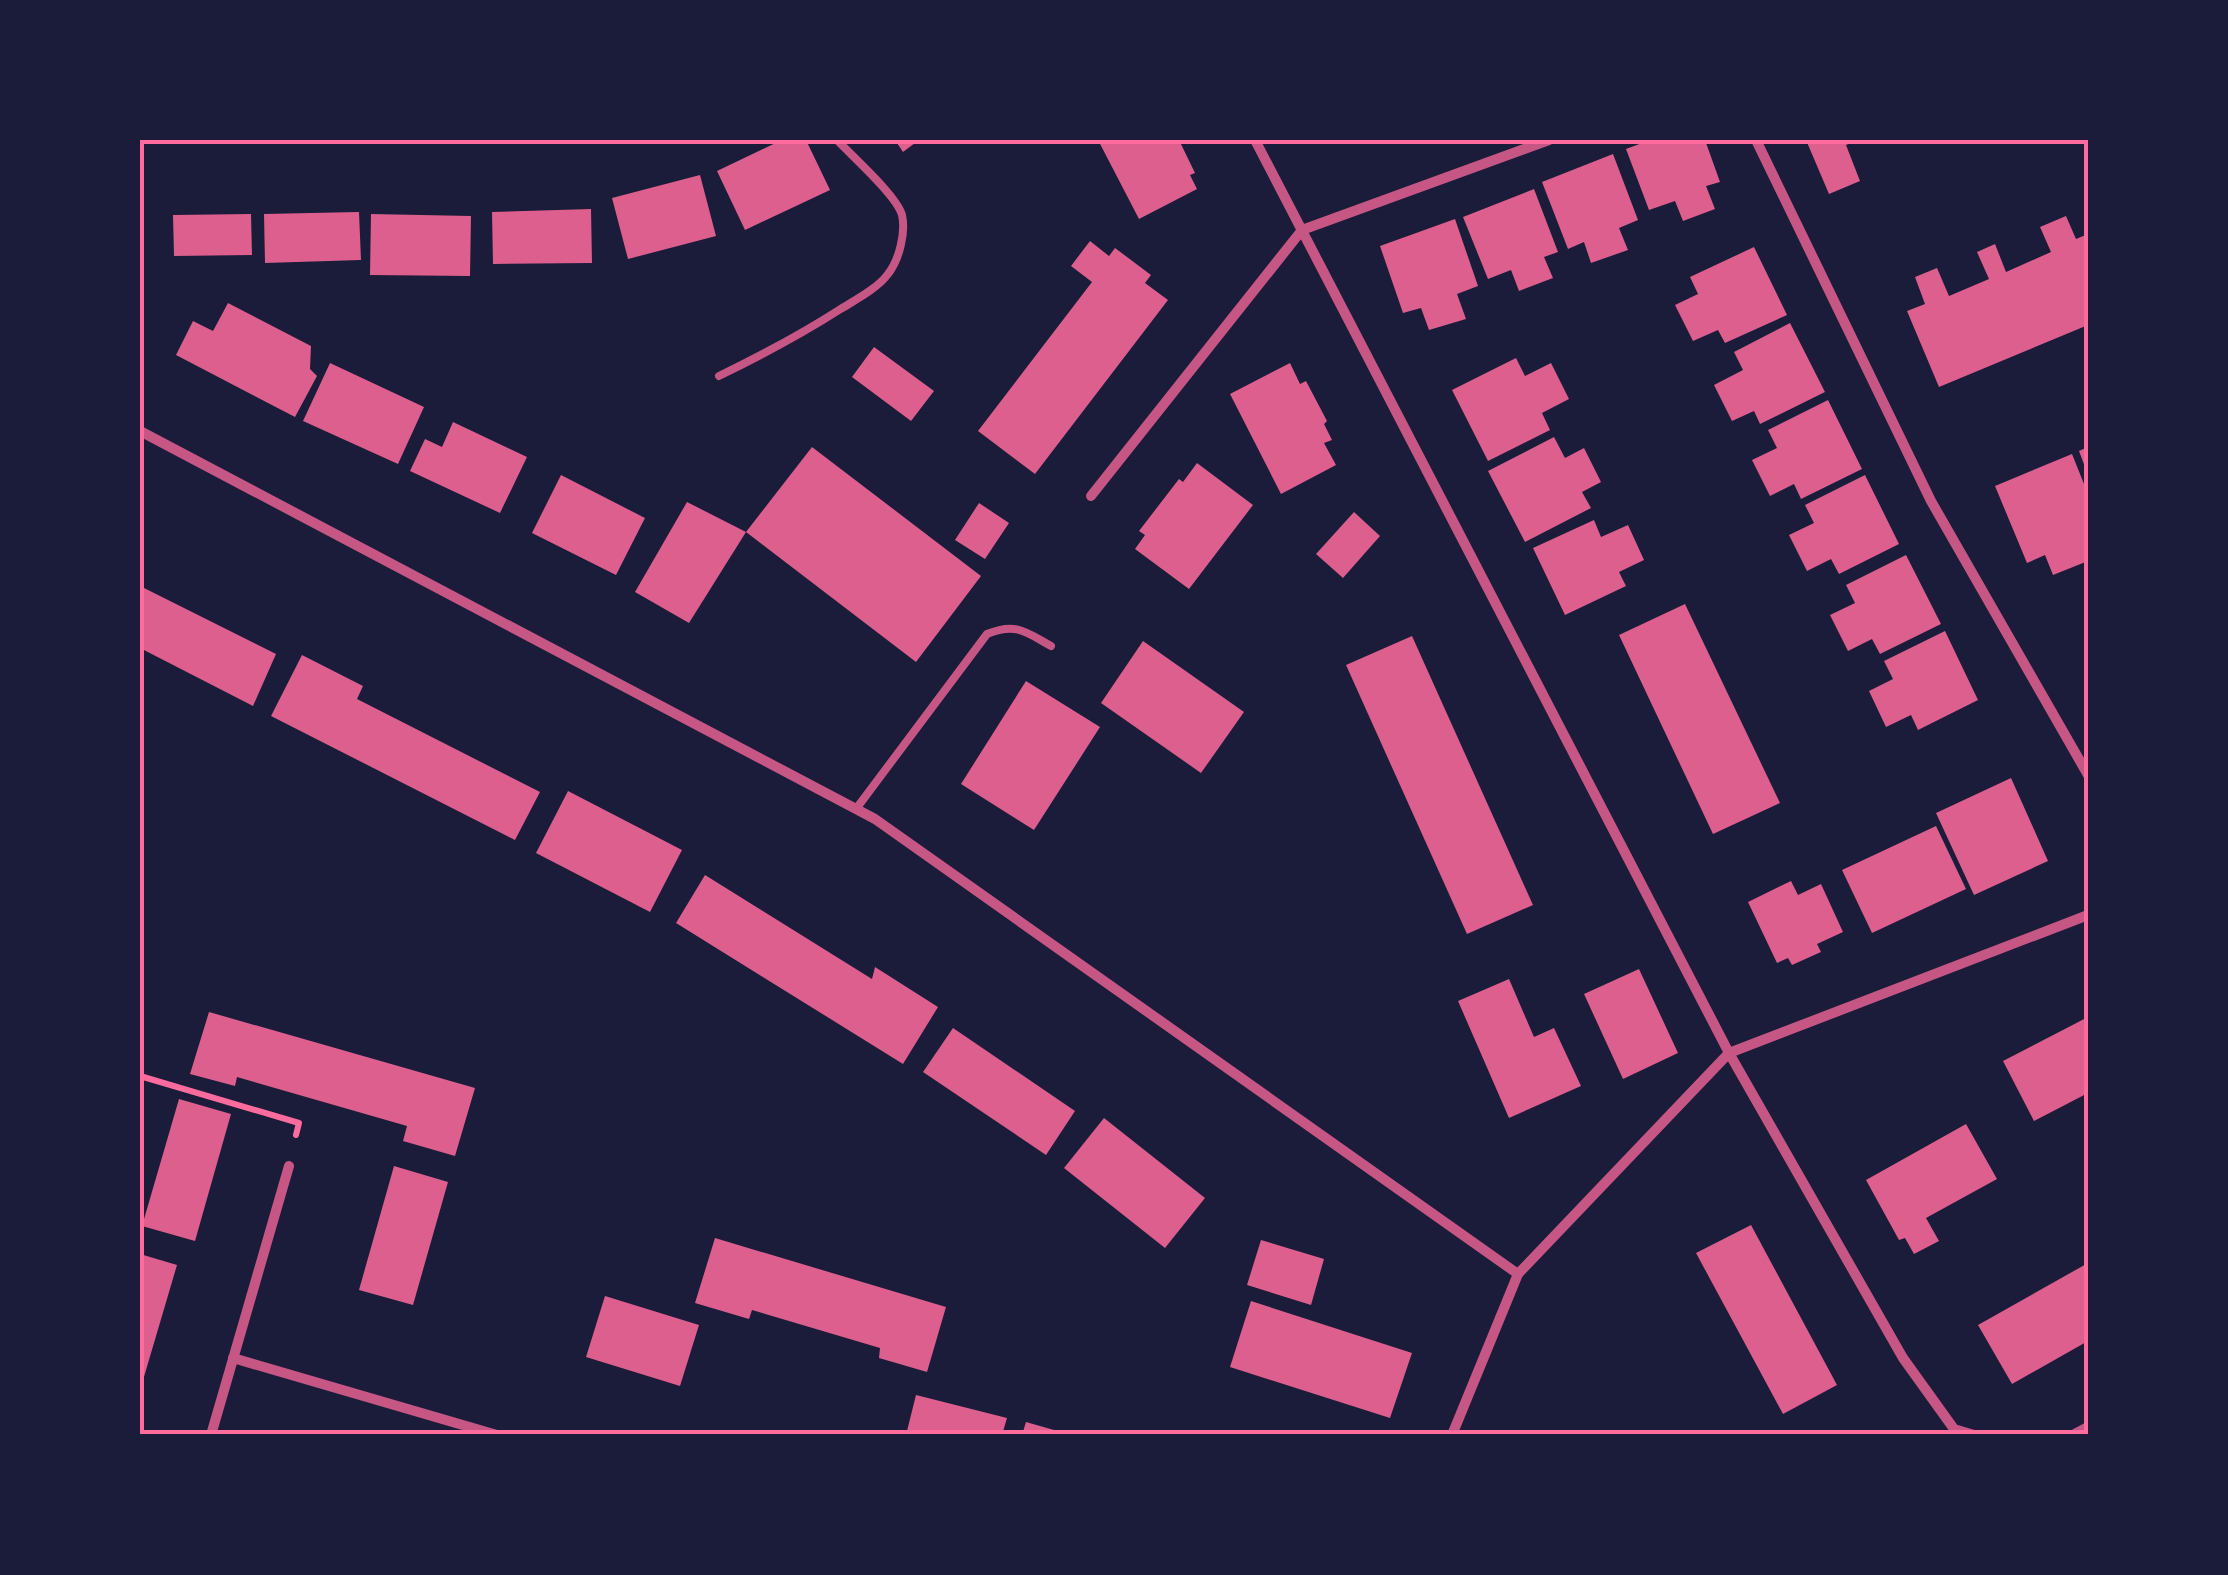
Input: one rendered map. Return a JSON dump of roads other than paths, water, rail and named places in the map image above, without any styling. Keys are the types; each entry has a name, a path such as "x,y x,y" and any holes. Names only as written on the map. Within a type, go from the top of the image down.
{"street":[{"path":"1255,140 1729,1053 1903,1358 1954,1428 1974,1435"},
{"path":"1091,496 1302,230 1549,140"},
{"path":"1756,140 1931,501 2088,775"},
{"path":"140,431 876,820 1518,1274"},
{"path":"1452,1435 1518,1274 1729,1053 2088,916"},
{"path":"211,1435 289,1166"},
{"path":"232,1358 496,1435"},
{"path":"2074,1435 2088,1427"}],"lane":[{"path":"718,376 789,342 863,295 888,274 897,257 903,234 902,214 893,199 837,140"},
{"path":"856,809 988,634 1018,628 1052,646"}]}
